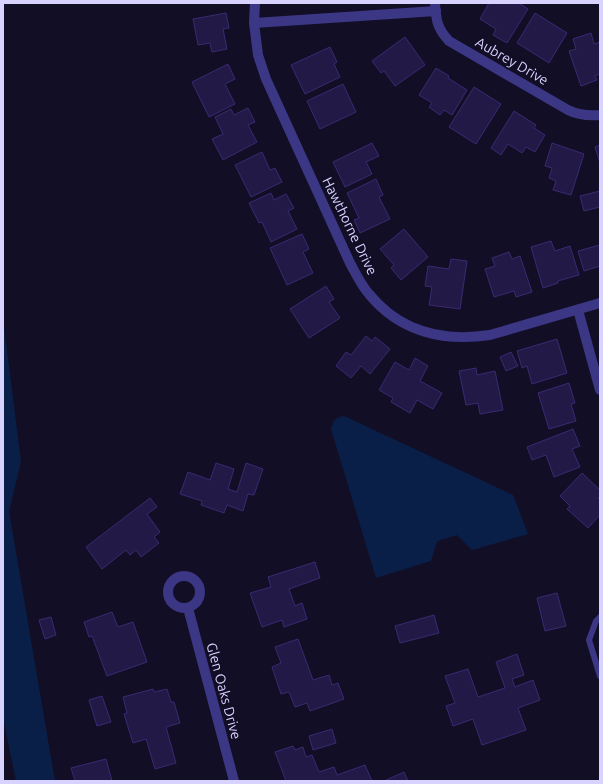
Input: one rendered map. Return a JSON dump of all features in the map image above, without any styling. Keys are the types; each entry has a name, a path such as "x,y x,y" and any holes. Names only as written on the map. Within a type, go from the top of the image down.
{"street":[{"name":"Hawthorne Drive","path":"255,3 254,23 258,55 266,79 350,263 361,284 380,306 391,315 414,328 443,337 459,338 490,335 600,303"},
{"path":"254,23 435,7"},
{"name":"Aubrey Drive","path":"435,7 438,27 449,41 576,114 591,116 600,115"},
{"path":"578,310 600,390"},
{"name":"Glen Oaks Drive","path":"188,608 234,781"}],"lane":[{"path":"600,617 596,620 589,640 600,676"}],"water":[{"path":"3,319 21,462 9,511 55,781 16,781 3,718"},
{"path":"344,416 513,495 528,534 472,550 457,535 437,541 431,561 376,578 331,429 338,417"}],"building":[{"path":"489,3 519,3 528,9 507,43 493,35 496,29 480,19"},
{"path":"226,13 229,28 223,29 227,49 212,52 210,43 198,45 193,19"},
{"path":"535,13 567,33 549,63 517,43"},
{"path":"591,33 594,44 600,42 600,74 595,76 597,80 581,86 569,51 576,49 573,39"},
{"path":"405,37 425,65 395,86 384,71 381,73 372,61"},
{"path":"330,47 337,62 334,64 340,77 305,94 291,65"},
{"path":"228,64 235,79 225,84 235,104 209,117 192,82"},
{"path":"436,68 449,76 448,78 467,90 452,115 444,110 440,115 429,107 432,103 419,95"},
{"path":"343,84 356,112 320,129 307,101"},
{"path":"474,87 501,104 476,144 449,127"},
{"path":"248,108 255,122 248,125 257,142 223,160 212,139 223,134 215,117 231,109 234,115"},
{"path":"514,111 536,125 534,128 545,135 535,152 526,147 522,153 508,144 501,155 491,148"},
{"path":"372,143 379,156 366,162 372,174 345,187 333,162"},
{"path":"552,143 584,154 571,195 553,190 556,181 549,178 552,168 545,166"},
{"path":"600,145 600,163 595,147"},
{"path":"262,152 270,170 275,168 282,182 251,197 235,165"},
{"path":"376,179 383,195 379,197 390,219 360,233 354,220 359,218 347,193"},
{"path":"600,191 600,207 584,211 580,196"},
{"path":"271,193 274,200 286,194 294,208 288,211 297,229 271,242 262,222 259,223 249,203"},
{"path":"404,229 428,257 401,280 391,268 394,265 380,249"},
{"path":"302,234 309,249 303,252 313,273 287,285 270,248"},
{"path":"551,241 555,251 570,246 579,275 558,281 558,283 543,288 531,247"},
{"path":"600,245 600,266 584,271 578,251"},
{"path":"509,252 512,259 520,256 532,292 516,297 514,291 494,297 485,269 495,266 492,258"},
{"path":"451,259 467,261 460,309 429,305 432,287 425,286 428,266 449,269"},
{"path":"326,286 334,299 329,302 340,318 309,338 290,309"},
{"path":"366,336 372,341 375,337 390,349 370,374 361,366 351,378 336,366 346,352 351,355"},
{"path":"557,339 567,373 532,384 527,366 522,368 517,351"},
{"path":"511,352 518,366 506,371 500,357"},
{"path":"415,358 428,366 420,381 442,393 433,409 417,400 410,413 391,402 393,398 379,390 395,362 409,370"},
{"path":"476,368 477,375 495,371 503,410 480,414 478,403 466,405 459,371"},
{"path":"569,383 575,403 571,404 576,421 549,429 538,393"},
{"path":"573,429 580,446 572,449 580,467 554,477 546,455 532,460 527,447"},
{"path":"216,463 234,469 228,489 237,492 246,463 263,469 254,495 248,494 243,511 227,505 224,513 201,505 202,501 180,494 188,472 210,480"},
{"path":"582,473 600,490 600,496 598,498 600,500 600,515 588,528 567,509 570,506 560,496"},
{"path":"150,498 157,507 147,514 160,532 154,537 159,543 141,557 136,550 130,555 126,550 102,569 86,547"},
{"path":"315,562 320,578 289,589 295,606 302,603 307,619 284,627 282,620 262,627 250,593 271,587 268,577"},
{"path":"557,593 566,626 545,631 537,598"},
{"path":"112,612 118,627 133,622 147,662 107,676 92,636 89,637 84,622"},
{"path":"434,615 439,633 400,643 395,626"},
{"path":"51,617 56,635 45,639 39,620"},
{"path":"298,639 313,680 329,675 332,685 338,683 344,699 310,711 307,703 295,707 289,692 281,694 272,667 281,663 275,647"},
{"path":"517,654 524,675 512,679 515,687 533,680 540,700 518,708 526,730 482,745 473,719 453,726 446,706 455,703 445,676 468,669 478,697 505,688 496,662"},
{"path":"153,689 154,692 167,689 171,702 174,702 180,723 166,727 176,763 155,769 146,739 133,743 124,714 127,713 123,697"},
{"path":"102,696 111,722 97,726 89,700"},
{"path":"332,729 336,743 313,750 309,736"},
{"path":"293,746 295,750 303,747 306,757 312,755 319,772 334,767 337,775 365,765 372,781 286,781 275,752"},
{"path":"106,759 112,781 75,781 71,768"},
{"path":"404,772 408,781 384,781"}]}
